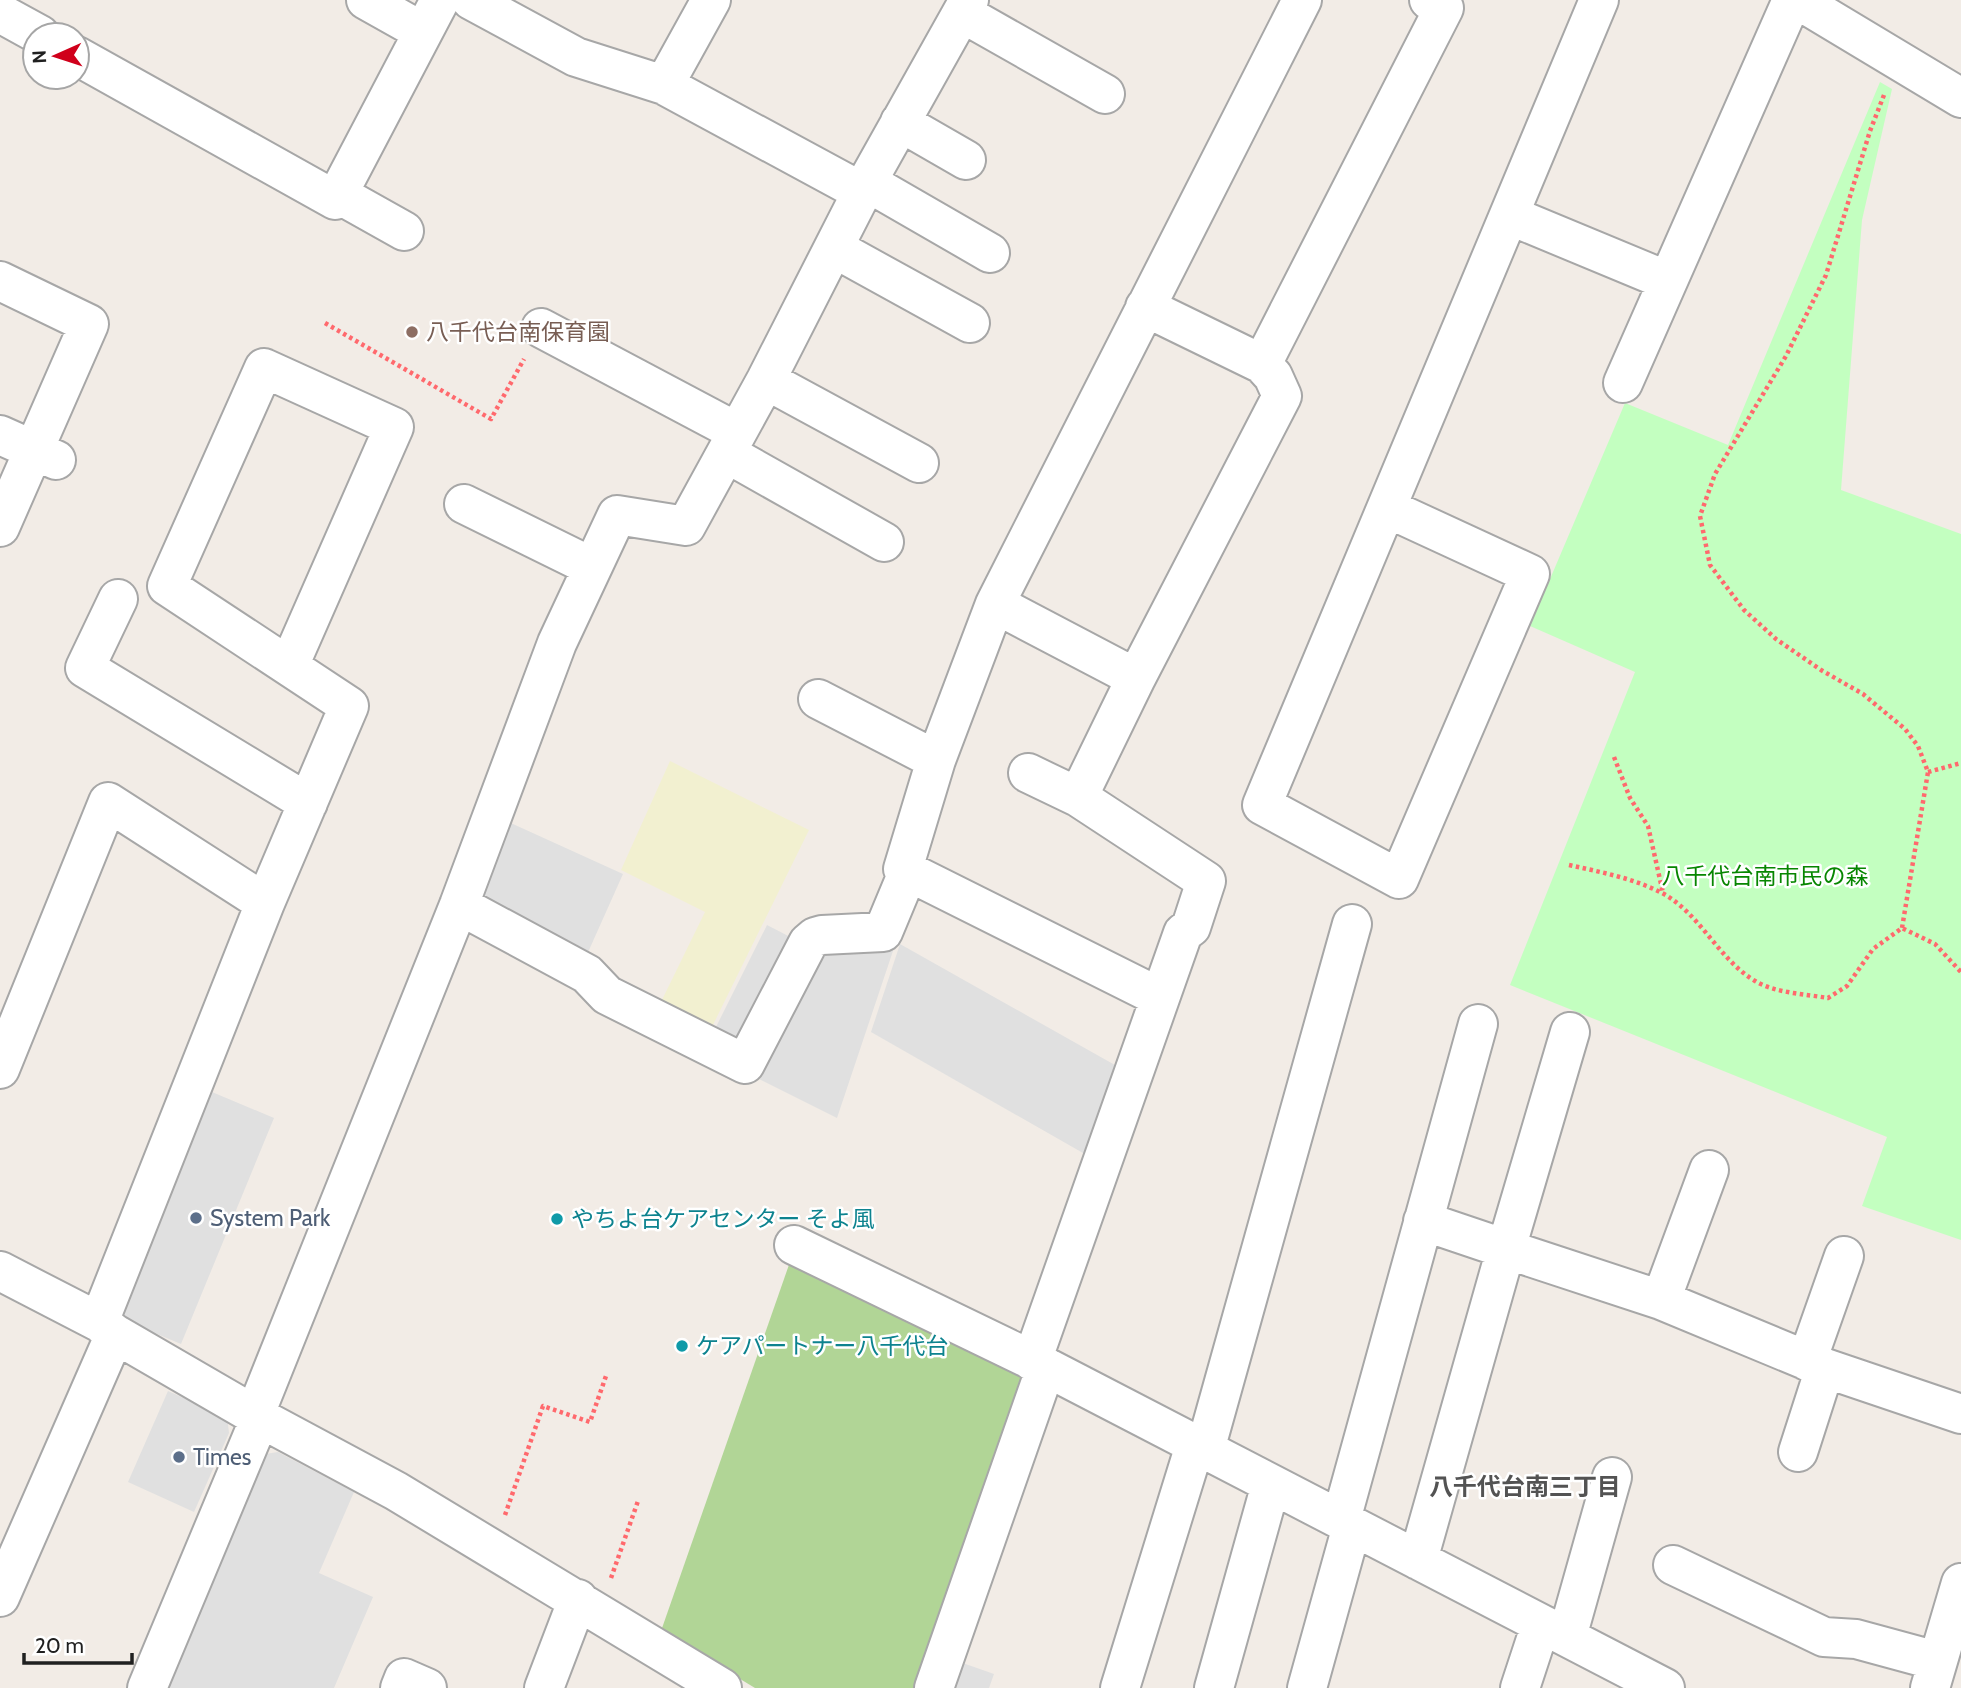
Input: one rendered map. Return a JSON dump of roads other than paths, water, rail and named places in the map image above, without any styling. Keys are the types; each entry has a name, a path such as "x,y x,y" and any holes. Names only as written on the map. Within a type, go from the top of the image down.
{"street":[{"path":"91,64 335,200 432,16 366,0"},
{"path":"471,0 576,57 664,85 990,253"},
{"path":"664,85 711,0"},
{"path":"1159,997 903,869 936,760 995,604 1302,0"},
{"path":"1262,364 1444,8 1429,0"},
{"path":"1387,508 1530,574 1399,879 1262,804 1599,0"},
{"path":"1623,383 1792,0"},
{"path":"1798,0 1961,98"},
{"path":"147,1688 459,905 557,643 617,515 686,526 766,380 864,187 966,7 1105,94"},
{"path":"0,13 21,25"},
{"path":"900,122 966,160"},
{"path":"338,194 404,231"},
{"path":"1509,215 1668,281"},
{"path":"834,248 970,323"},
{"path":"0,281 89,324 46,455 0,527"},
{"path":"1078,797 1136,678 1282,396 1273,376 1262,364 1145,307"},
{"path":"541,328 731,443 884,542"},
{"path":"0,1597 107,1329 265,903 349,706 167,586 264,368 394,427 289,666"},
{"path":"766,380 919,463"},
{"path":"0,435 46,455"},
{"path":"464,504 592,567"},
{"path":"118,599 85,668 308,803"},
{"path":"995,604 1136,678"},
{"path":"818,699 936,760"},
{"path":"934,1688 1039,1364 1112,1115 1183,933 1191,928 1206,881 1078,797 1028,773"},
{"path":"0,1069 108,802 265,903"},
{"path":"459,905 587,974 607,995 746,1064 803,949 815,937 822,935 883,932 908,872"},
{"path":"1120,1688 1200,1447 1352,924"},
{"path":"1307,1688 1423,1221 1478,1024"},
{"path":"1418,1560 1570,1032"},
{"path":"1661,1300 1709,1170"},
{"path":"1423,1221 1661,1300 1816,1365 1961,1415"},
{"path":"794,1245 1039,1364 1665,1688"},
{"path":"1798,1451 1816,1365 1844,1256"},
{"path":"0,1270 257,1416 396,1491 589,1606 712,1685"},
{"path":"1520,1688 1554,1630 1612,1477"},
{"path":"1214,1688 1271,1484"},
{"path":"1673,1565 1824,1637 1856,1639 1933,1674 1961,1583"},
{"path":"544,1688 589,1606"},
{"path":"400,1688 404,1678 427,1688"}],"place":[{"name":"八千代台南保育園","path":"412,332"},
{"name":"System Park","path":"196,1218"},
{"name":"やちよ台ケアセンター そよ風","path":"557,1219"},
{"name":"ケアパートナー八千代台","path":"682,1346"},
{"name":"Times","path":"179,1457"}],"district":[{"name":"八千代台南三丁目","path":"1525,1487"}],"park label":[{"name":"八千代台南市民の森","path":"1765,876"}]}
